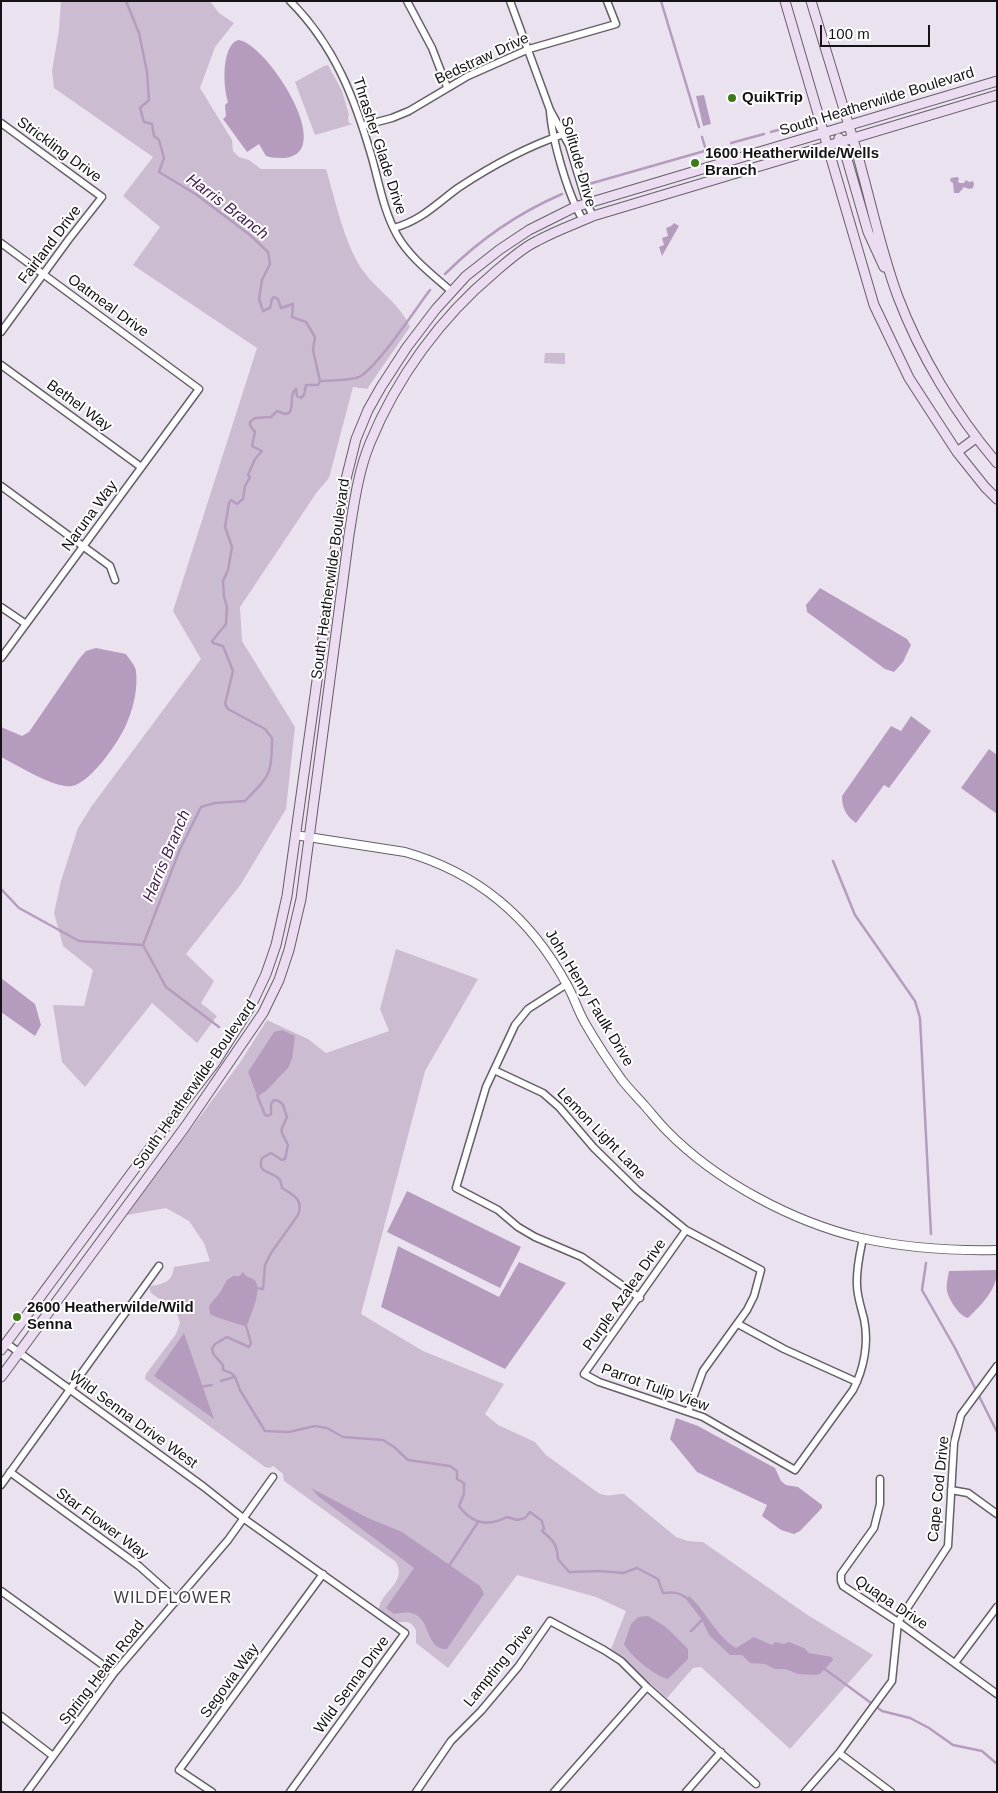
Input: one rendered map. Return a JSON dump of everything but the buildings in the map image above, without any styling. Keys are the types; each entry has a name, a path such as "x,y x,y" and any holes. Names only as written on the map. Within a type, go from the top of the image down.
{"main road":[{"path":"785,1 874,305 909,378 957,452 997,499"},
{"path":"811,1 898,297"},
{"name":"South Heatherwilde Boulevard","path":"4,1347 214,1064 251,1006 266,974 276,945 287,896 336,533 345,482 356,439 368,410 407,347 436,309 466,276 499,250 529,230 575,208 997,81"},
{"name":"South Heatherwilde Boulevard","path":"1,1377 185,1126 263,1013 279,980 301,899 348,535 356,490 369,444 387,403 416,359 446,319 476,287 507,261 536,241 583,220 997,95"},
{"path":"824,133 833,135 842,142 868,232 925,358 976,438 997,463"},
{"path":"957,452 976,438"},
{"path":"336,533 348,535"},
{"path":"173,1117 185,1126"}],"street":[{"name":"Thrasher Glade Drive","path":"290,1 300,10 328,47 354,101 394,228 400,241 409,252 452,292"},
{"path":"407,1 432,48 447,88"},
{"name":"Solitude Drive","path":"510,1 550,110 569,144 587,204 593,216"},
{"name":"Bedstraw Drive","path":"362,126 392,118 468,76 529,49 616,24 608,1"},
{"name":"Solitude Drive","path":"550,110 551,122 575,208 583,220"},
{"name":"Strickling Drive","path":"1,123 102,197"},
{"path":"394,228 418,219 457,190 498,164 530,147 564,134"},
{"name":"Fairland Drive","path":"1,332 102,197"},
{"name":"Oatmeal Drive","path":"1,243 199,389"},
{"name":"Bethel Way","path":"1,365 141,467"},
{"name":"Naruna Way","path":"1,658 199,389"},
{"path":"1,486 110,566 116,580"},
{"path":"1,606 26,624"},
{"name":"John Henry Faulk Drive","path":"295,835 405,852 454,869 489,890 512,910 537,938 567,984 585,1022 623,1081 668,1132 707,1165 776,1207 820,1226 863,1238 917,1247 956,1250 997,1250"},
{"path":"567,984 528,1009 515,1025 484,1096 456,1188 498,1210 518,1227 534,1237 582,1257 640,1298"},
{"name":"Lemon Light Lane","path":"494,1070 542,1093 560,1107 594,1148 637,1190 686,1230 761,1270 754,1296 738,1324"},
{"name":"Purple Azalea Drive","path":"584,1374 640,1298 686,1230"},
{"path":"688,1412 703,1371 738,1324 784,1349 857,1382 866,1348 864,1321 857,1284 863,1238"},
{"path":"1,1485 159,1266"},
{"name":"Wild Senna Drive West","path":"4,1347 19,1353 70,1389 204,1487 243,1518"},
{"name":"Cape Cod Drive","path":"805,1792 839,1753 892,1681 898,1622 948,1546 954,1443 961,1415 997,1366"},
{"name":"Parrot Tulip View","path":"584,1374 599,1382 703,1417 795,1470 857,1382"},
{"name":"Star Flower Way","path":"10,1472 138,1566 177,1600"},
{"name":"Spring Heath Road","path":"27,1792 114,1673 228,1540 273,1477"},
{"name":"Quapa Drive","path":"880,1479 880,1504 874,1528 841,1574 843,1586 898,1622 997,1694"},
{"path":"951,1490 968,1493 997,1514"},
{"name":"Wild Senna Drive","path":"243,1518 405,1633 290,1792"},
{"name":"Segovia Way","path":"212,1792 180,1770 323,1574"},
{"path":"1,1591 114,1673"},
{"path":"956,1664 997,1607"},
{"name":"Lampting Drive","path":"416,1792 451,1741 518,1667 550,1622 621,1661 647,1687 756,1784"},
{"path":"554,1792 647,1687"},
{"path":"1,1716 53,1756"},
{"path":"686,1792 721,1752"},
{"path":"839,1753 891,1792"}],"shaded area":[{"path":"61,1 210,1 219,13 234,23 215,47 200,88 232,140 233,151 239,157 249,160 261,169 326,169 349,245 355,257 367,276 406,318 410,327 367,389 353,387 329,478 317,492 240,607 242,641 295,727 286,809 241,884 186,954 214,981 201,1003 217,1016 197,1043 152,1003 85,1087 62,1062 53,1005 84,1006 93,970 63,946 54,913 61,881 78,828 91,807 201,659 173,611 257,348 133,265 160,227 123,196 153,157 54,88 52,71 59,30"},
{"path":"238,40 250,45 265,59 292,98 301,119 304,138 299,152 285,158 266,156 259,144 247,152 223,119 226,116 225,105 228,102 224,78 226,59 232,44"},
{"path":"328,65 342,91 349,115 349,123 353,124 315,135 295,82"},
{"path":"704,95 711,124 703,126 696,96"},
{"path":"957,177 960,183 964,183 966,180 969,182 973,181 973,188 964,187 959,193 954,193 953,183 950,181 951,178"},
{"path":"674,223 679,226 662,256 659,247 664,245 662,238 668,236 666,228"},
{"path":"545,353 565,353 565,364 544,363"},
{"path":"820,588 907,639 911,645 903,662 894,672 885,669 807,612 806,605"},
{"path":"96,648 126,654 136,671 136,690 130,715 125,728 105,759 80,783 65,786 46,780 1,757 1,727 22,736 29,732 79,659 86,651"},
{"path":"911,716 931,731 889,788 884,785 856,823 845,811 842,796 891,726 901,731"},
{"path":"989,749 997,755 997,814 961,788"},
{"path":"396,949 478,979 425,1071 361,1314 423,1351 504,1384 485,1414 498,1425 535,1442 546,1455 597,1492 608,1495 624,1494 676,1537 688,1541 703,1542 806,1614 873,1655 790,1749 701,1667 693,1668 667,1698 611,1649 626,1611 596,1597 517,1575 448,1668 416,1643 416,1630 411,1624 408,1622 396,1622 379,1611 383,1598 396,1582 399,1570 396,1562 284,1481 283,1474 273,1466 270,1468 265,1467 145,1379 146,1374 176,1334 180,1323 176,1311 151,1293 149,1287 167,1281 174,1267 210,1261 204,1243 189,1221 166,1208 127,1215 239,1064 267,1020 308,1039 326,1053 389,1031 380,1009"},
{"path":"1,978 35,1004 41,1025 35,1036 1,1012"},
{"path":"282,1030 295,1036 292,1059 288,1068 265,1092 256,1093 248,1072 274,1032"},
{"path":"407,1191 521,1247 500,1288 387,1232"},
{"path":"398,1246 499,1297 519,1262 566,1283 505,1369 381,1307"},
{"path":"997,1270 992,1290 968,1318 965,1317 952,1303 947,1291 949,1271"},
{"path":"243,1272 246,1276 255,1280 257,1285 256,1301 248,1323 244,1326 210,1314 209,1306 227,1280 233,1276 239,1276"},
{"path":"184,1333 214,1419 154,1376"},
{"path":"676,1418 698,1426 775,1468 781,1481 786,1485 798,1487 822,1505 822,1508 800,1531 794,1534 781,1530 762,1516 767,1505 697,1472 670,1439"},
{"path":"311,1488 368,1518 402,1532 480,1586 484,1594 447,1649 435,1645 419,1617 404,1612 394,1614 386,1608 414,1568 319,1497"},
{"path":"689,1596 723,1637 736,1648 754,1637 772,1645 775,1642 784,1644 789,1642 804,1648 809,1653 832,1657 833,1660 820,1674 816,1675 798,1674 785,1669 775,1669 765,1664 750,1663 742,1655 730,1655 709,1635 702,1620 686,1599"},
{"path":"648,1616 666,1627 688,1649 688,1659 668,1679 656,1674 643,1665 624,1644 631,1624 638,1617"}],"waterway":[{"name":"Harris Branch","path":"126,1 139,33 147,72 149,100 140,108 144,122 152,124 154,136 159,140 164,158 159,172 197,195 250,235 268,252 270,264 262,280 259,299 263,311 270,308 274,297 278,299 281,308 293,304 292,317 306,322 315,337 313,350 320,381 318,385 306,385 304,395 301,398 297,396 296,389 292,395 292,407 289,413 285,414 277,411 271,417 255,418 250,422 255,432 252,446 262,451 255,459 248,475 250,477 245,486 243,499 237,504 231,500 229,503 225,527 232,547 228,570 223,581 227,607 226,624 212,641 223,646 233,671 225,704 228,709 265,729 272,738 268,774 245,801 215,803 201,807 180,849 143,945"},
{"path":"661,1 699,127"},
{"path":"771,132 806,122"},
{"path":"731,143 764,134"},
{"path":"702,137 706,150"},
{"path":"589,184 715,148"},
{"path":"445,274 471,250 499,229 530,210 562,194"},
{"path":"320,381 355,378 367,371 386,350 430,290"},
{"path":"833,861 855,915 915,1001 920,1018 931,1234"},
{"path":"1,889 19,908 79,941 143,945"},
{"name":"Harris Branch","path":"143,945 166,987 219,1027"},
{"name":"Harris Branch","path":"256,1288 263,1289 265,1265 271,1253 298,1215 300,1205 296,1198 282,1188 277,1177 266,1172 261,1167 262,1158 271,1153 282,1160 285,1159 288,1145 282,1131 287,1117 283,1105 279,1101 274,1100 271,1104 271,1114 265,1115 257,1095 263,1089"},
{"path":"926,1263 922,1290 955,1348 997,1432"},
{"name":"Harris Branch","path":"245,1322 251,1343 249,1347 227,1337 215,1344 212,1349 214,1355 223,1365 223,1370 235,1377 240,1390 265,1431 289,1432 315,1426 327,1428 343,1437 383,1440 408,1460 450,1466 457,1471 457,1479 464,1483 464,1494 459,1506 469,1517 487,1523 507,1517 517,1520 525,1518 530,1512 542,1521 544,1529 542,1531 554,1543 558,1559 569,1572 600,1571 623,1573 637,1568 658,1579 663,1593 677,1593 689,1600"},
{"path":"221,1381 234,1377"},
{"path":"200,1387 212,1385"},
{"path":"449,1566 478,1522"},
{"path":"691,1631 704,1618"},
{"name":"Harris Branch","path":"822,1667 882,1711 910,1718 929,1728 953,1745 982,1751 997,1764"}],"place":[{"name":"QuikTrip","path":"732,98"},
{"name":"1600 Heatherwilde/Wells Branch","path":"695,163"},
{"name":"2600 Heatherwilde/Wild Senna","path":"17,1317"}],"district":[{"name":"WILDFLOWER","path":"173,1599"}]}
